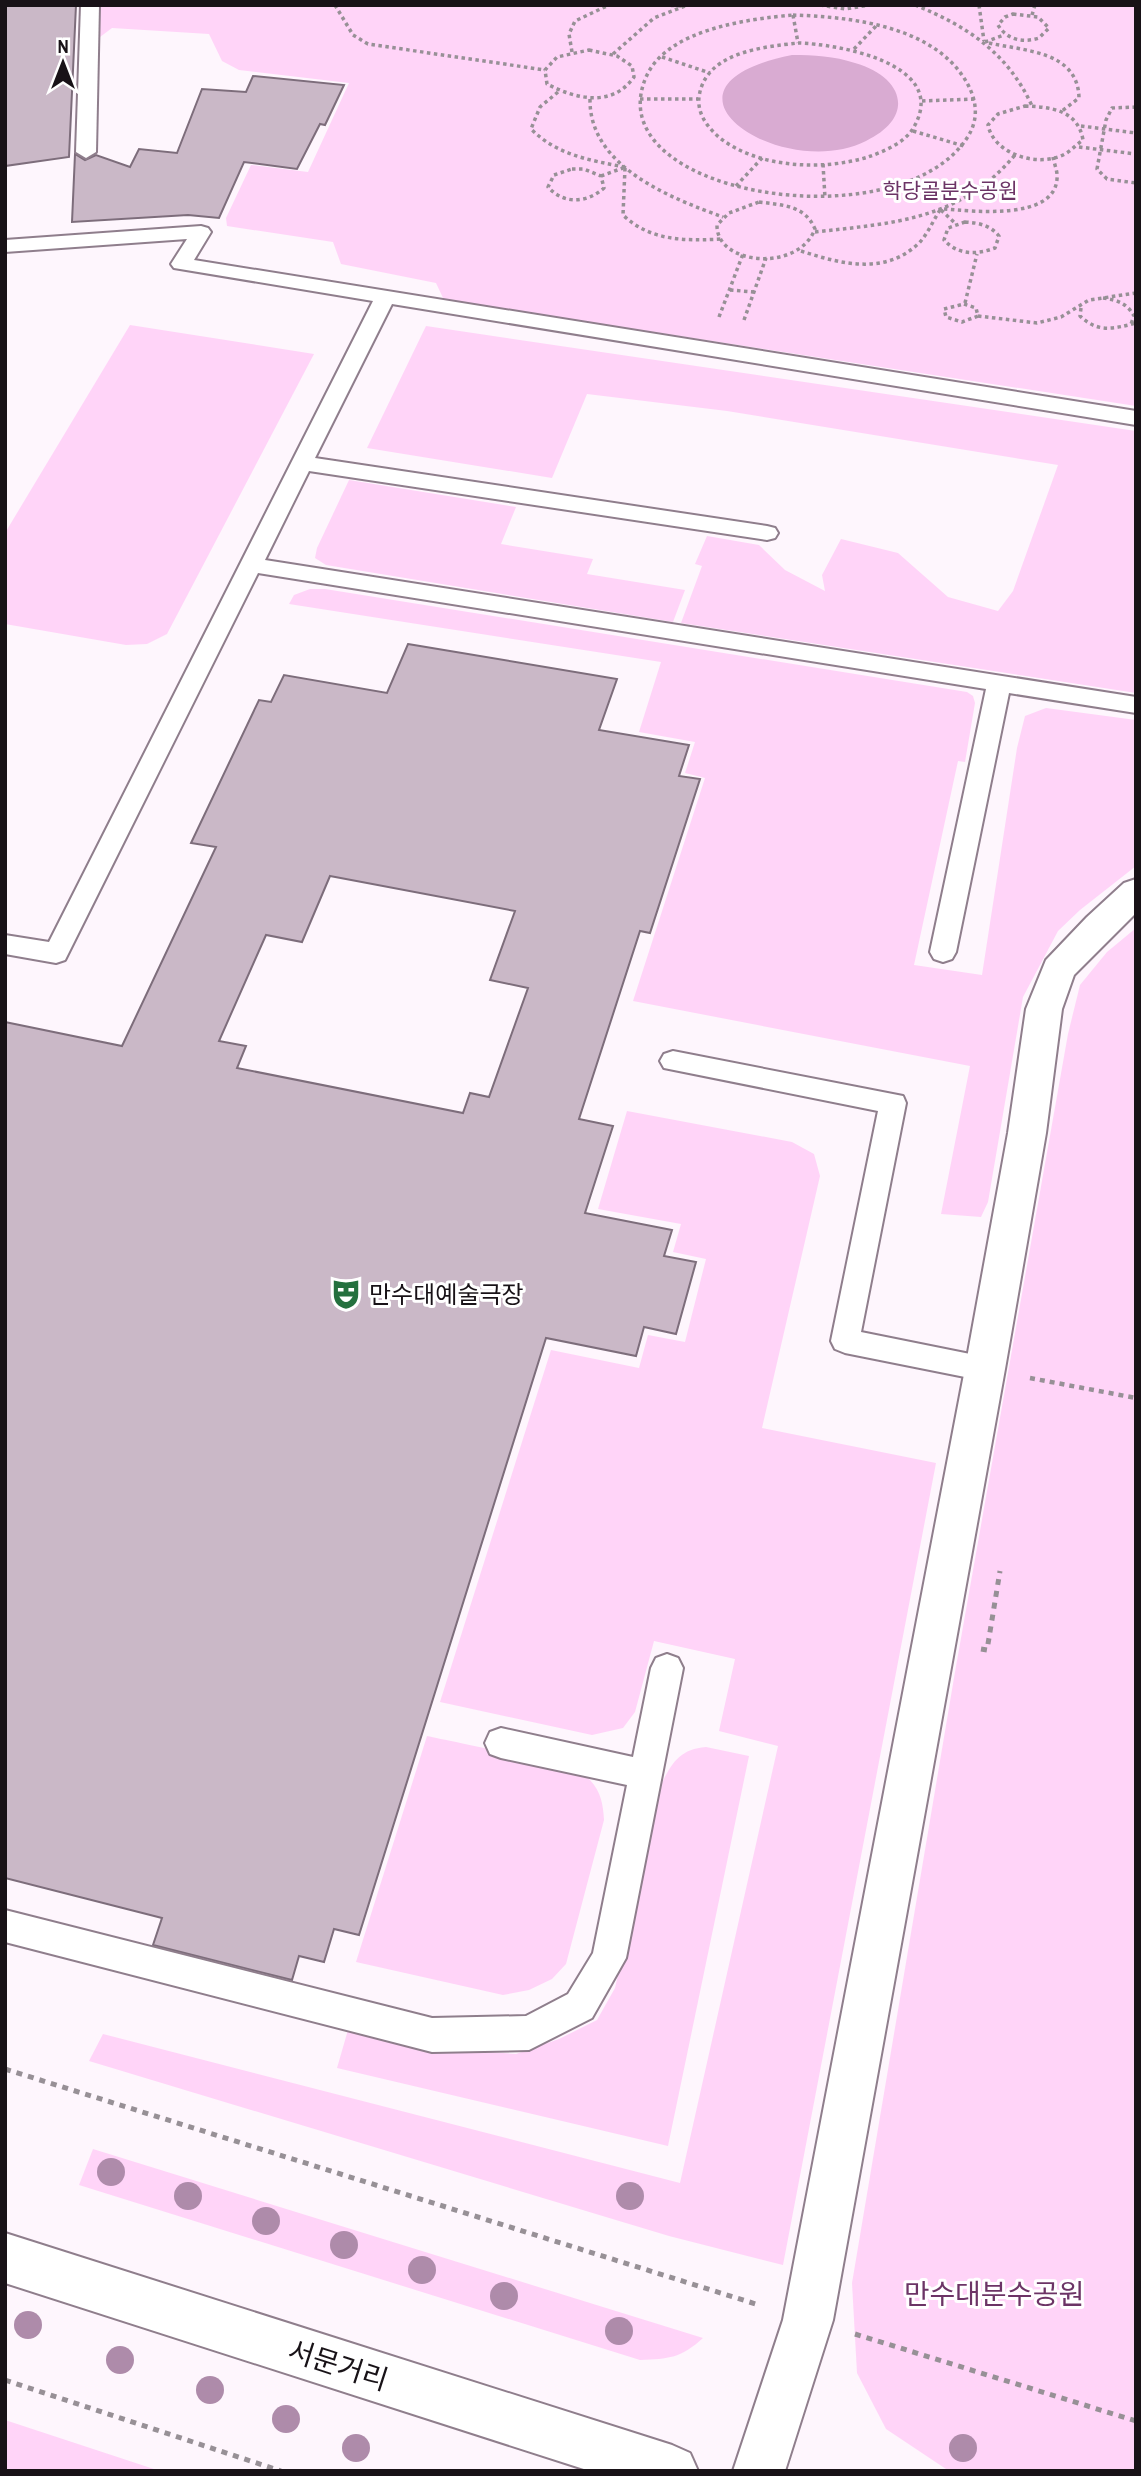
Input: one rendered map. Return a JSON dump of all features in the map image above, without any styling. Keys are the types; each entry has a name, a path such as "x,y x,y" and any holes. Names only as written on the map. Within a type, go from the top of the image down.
{"street":[{"path":"759,2471 808,2320 985,1369 1027,1133 1044,1009 1059,969 1099,926 1136,892"},
{"name":"서문거리","path":"5,2258 672,2471"}],"lane":[{"path":"86,152 90,5"},
{"path":"5,246 201,232 181,264 1136,418"},
{"path":"5,944 56,953 385,298"},
{"path":"302,463 767,533"},
{"path":"251,565 1136,705"},
{"path":"943,952 999,683"},
{"path":"673,1061 893,1103 845,1341 985,1369"},
{"path":"5,1926 432,2035 529,2033 580,2006 609,1958 667,1668"},
{"path":"501,1743 644,1774"}],"path":[{"path":"335,5 353,35 368,44 545,70"},
{"path":"572,52 569,34 575,21 610,5"},
{"path":"664,5 687,5"},
{"path":"613,54 654,18 687,5"},
{"path":"820,5 837,9 870,5"},
{"path":"915,5 967,29 985,42 1012,67 1025,87 1032,106"},
{"path":"979,5 985,42"},
{"path":"1032,15 1035,5"},
{"path":"836,17 837,9"},
{"path":"793,15 798,43"},
{"path":"793,15 836,17 877,25 913,38 943,55 965,76 976,99 976,123 964,146 942,166 909,183 869,193 825,198 779,195 736,186 692,168 659,144 644,122 640,99 646,77 662,57 682,42 708,30 748,19 793,15"},
{"path":"1032,15 1046,23 1049,28 1041,37 1023,40 1004,34 998,25 1005,17 1032,15"},
{"path":"854,49 877,25"},
{"path":"985,42 1004,34"},
{"path":"985,42 1038,54 1068,65 1079,83 1079,98 1062,111"},
{"path":"798,43 854,49 872,54 900,70 918,90 922,101 922,111 913,131 892,148 877,154 860,160 822,164 763,157 728,142 715,133 699,110 701,85 710,73 732,57 798,43"},
{"path":"589,50 613,54 632,65 635,74 632,84 623,92 590,99 558,92 547,84 545,70 557,57 589,50"},
{"path":"662,57 710,73"},
{"path":"558,92 544,101 534,114 531,129 543,143 571,155 625,167"},
{"path":"590,99 589,109 595,126 606,147 625,167 650,186 684,203 723,217"},
{"path":"640,99 698,99"},
{"path":"922,101 976,99"},
{"path":"1032,106 1062,111 1075,119 1080,126 1083,140 1063,156 1025,158 994,144 987,134 987,124 994,115 1007,108 1032,106"},
{"path":"1136,107 1112,108 1097,169 1101,176 1136,183"},
{"path":"1080,126 1136,133"},
{"path":"913,131 964,146"},
{"path":"1078,146 1136,154"},
{"path":"816,232 901,221 940,209 981,191 1002,174 1015,155"},
{"path":"736,186 763,157"},
{"path":"940,209 1002,211 1047,201 1059,187 1059,170 1053,157"},
{"path":"822,164 825,198"},
{"path":"601,176 604,188 591,198 580,200 559,197 548,187 554,175 562,171 584,169 601,176 625,167"},
{"path":"625,167 623,215 632,226 669,239 721,239"},
{"path":"778,203 779,195"},
{"path":"778,203 796,208 809,216 816,227 816,238 793,255 766,258 743,254 724,244 717,233 718,222 741,205 778,203"},
{"path":"940,209 956,224"},
{"path":"801,251 848,264 871,266 897,261 921,241 940,209"},
{"path":"965,222 987,225 999,236 995,248 977,254 956,250 944,240 948,228 956,224 965,222"},
{"path":"706,350 743,254"},
{"path":"965,303 977,254"},
{"path":"730,354 766,258"},
{"path":"730,290 754,292"},
{"path":"978,316 976,308 965,303 952,303 944,309 946,317 957,322 970,322 978,316 1037,323 1061,317 1089,300 1117,293 1136,293"},
{"path":"1081,307 1080,316 1088,325 1103,330 1119,330 1133,324 1134,316 1130,307 1118,300 1089,300"},
{"path":"985,1369 1136,1398"},
{"path":"5,2069 1136,2421"},
{"path":"5,2380 281,2471"}],"green space":[{"name":"학당골분수공원","path":"96,5 1136,5 1136,406 444,300 436,283 341,264 333,242 227,226 226,218 251,165 308,172 349,83 239,70 222,61 209,34 112,28 96,40"},
{"path":"130,325 314,354 167,634 147,644 126,645 5,624 5,533"},
{"path":"426,326 1136,431 1136,693 681,623 702,566 695,564 707,536 759,545 785,570 825,591 822,575 841,539 898,553 948,597 998,611 1013,591 1058,465 727,411 587,394 552,478 367,448"},
{"path":"349,480 516,507 501,544 593,559 587,574 685,590 673,622 326,565 315,558 317,548"},
{"path":"310,589 325,589 967,692 973,696 975,703 965,762 958,761 914,965 982,975 1017,748 1025,716 1046,708 1136,720 1136,866 1058,931 1023,997 988,1202 981,1217 941,1214 970,1066 633,1001 705,778 685,773 695,742 639,732 661,662 289,604 294,595"},
{"name":"만수대분수공원","path":"1136,928 1136,2471 946,2469 886,2429 857,2373 852,2283 955,1672 1068,1034 1080,985 1107,952"},
{"path":"627,1111 792,1142 814,1154 820,1176 762,1428 936,1463 783,2265 669,2236 89,2061 103,2034 680,2183 778,1746 719,1731 735,1659 654,1641 635,1712 623,1728 592,1735 440,1702 551,1350 639,1368 648,1335 685,1342 706,1259 673,1252 681,1224 598,1209"},
{"path":"427,1736 513,1755 580,1774 590,1780 599,1794 604,1820 566,1964 552,1979 529,1990 503,1995 356,1962"},
{"path":"706,1747 749,1756 668,2146 337,2068 350,2023 463,2050 516,2054 559,2039 597,2020 615,1988 662,1783 678,1758 697,1748"},
{"path":"93,2149 703,2338 688,2350 674,2356 640,2360 79,2185"},
{"path":"5,2420 160,2471 5,2471"}],"shaded area":[{"path":"792,55 824,56 872,69 893,88 898,98 892,121 866,141 833,151 797,150 764,141 739,126 724,107 725,88 746,70"}],"building":[{"path":"5,5 76,5 69,157 5,166"},
{"path":"253,76 344,85 325,125 320,124 297,169 244,162 219,218 188,215 72,222 75,154 85,160 96,155 130,167 139,149 177,153 202,89 246,92"},
{"name":"만수대예술극장","path":"408,644 617,679 599,730 689,745 679,776 700,779 650,933 640,931 579,1119 613,1126 585,1213 672,1230 664,1256 696,1262 676,1334 644,1327 636,1356 546,1338 359,1935 334,1929 324,1962 299,1956 292,1980 153,1945 162,1918 5,1878 5,1022 122,1046 216,847 191,843 259,700 271,702 284,675 387,693","holes":["330,876 515,911 490,980 528,988 489,1097 470,1093 463,1113 237,1068 246,1046 219,1041 266,935 302,942"]}],"place":[{"name":"만수대예술극장","path":"346,1294"}]}
